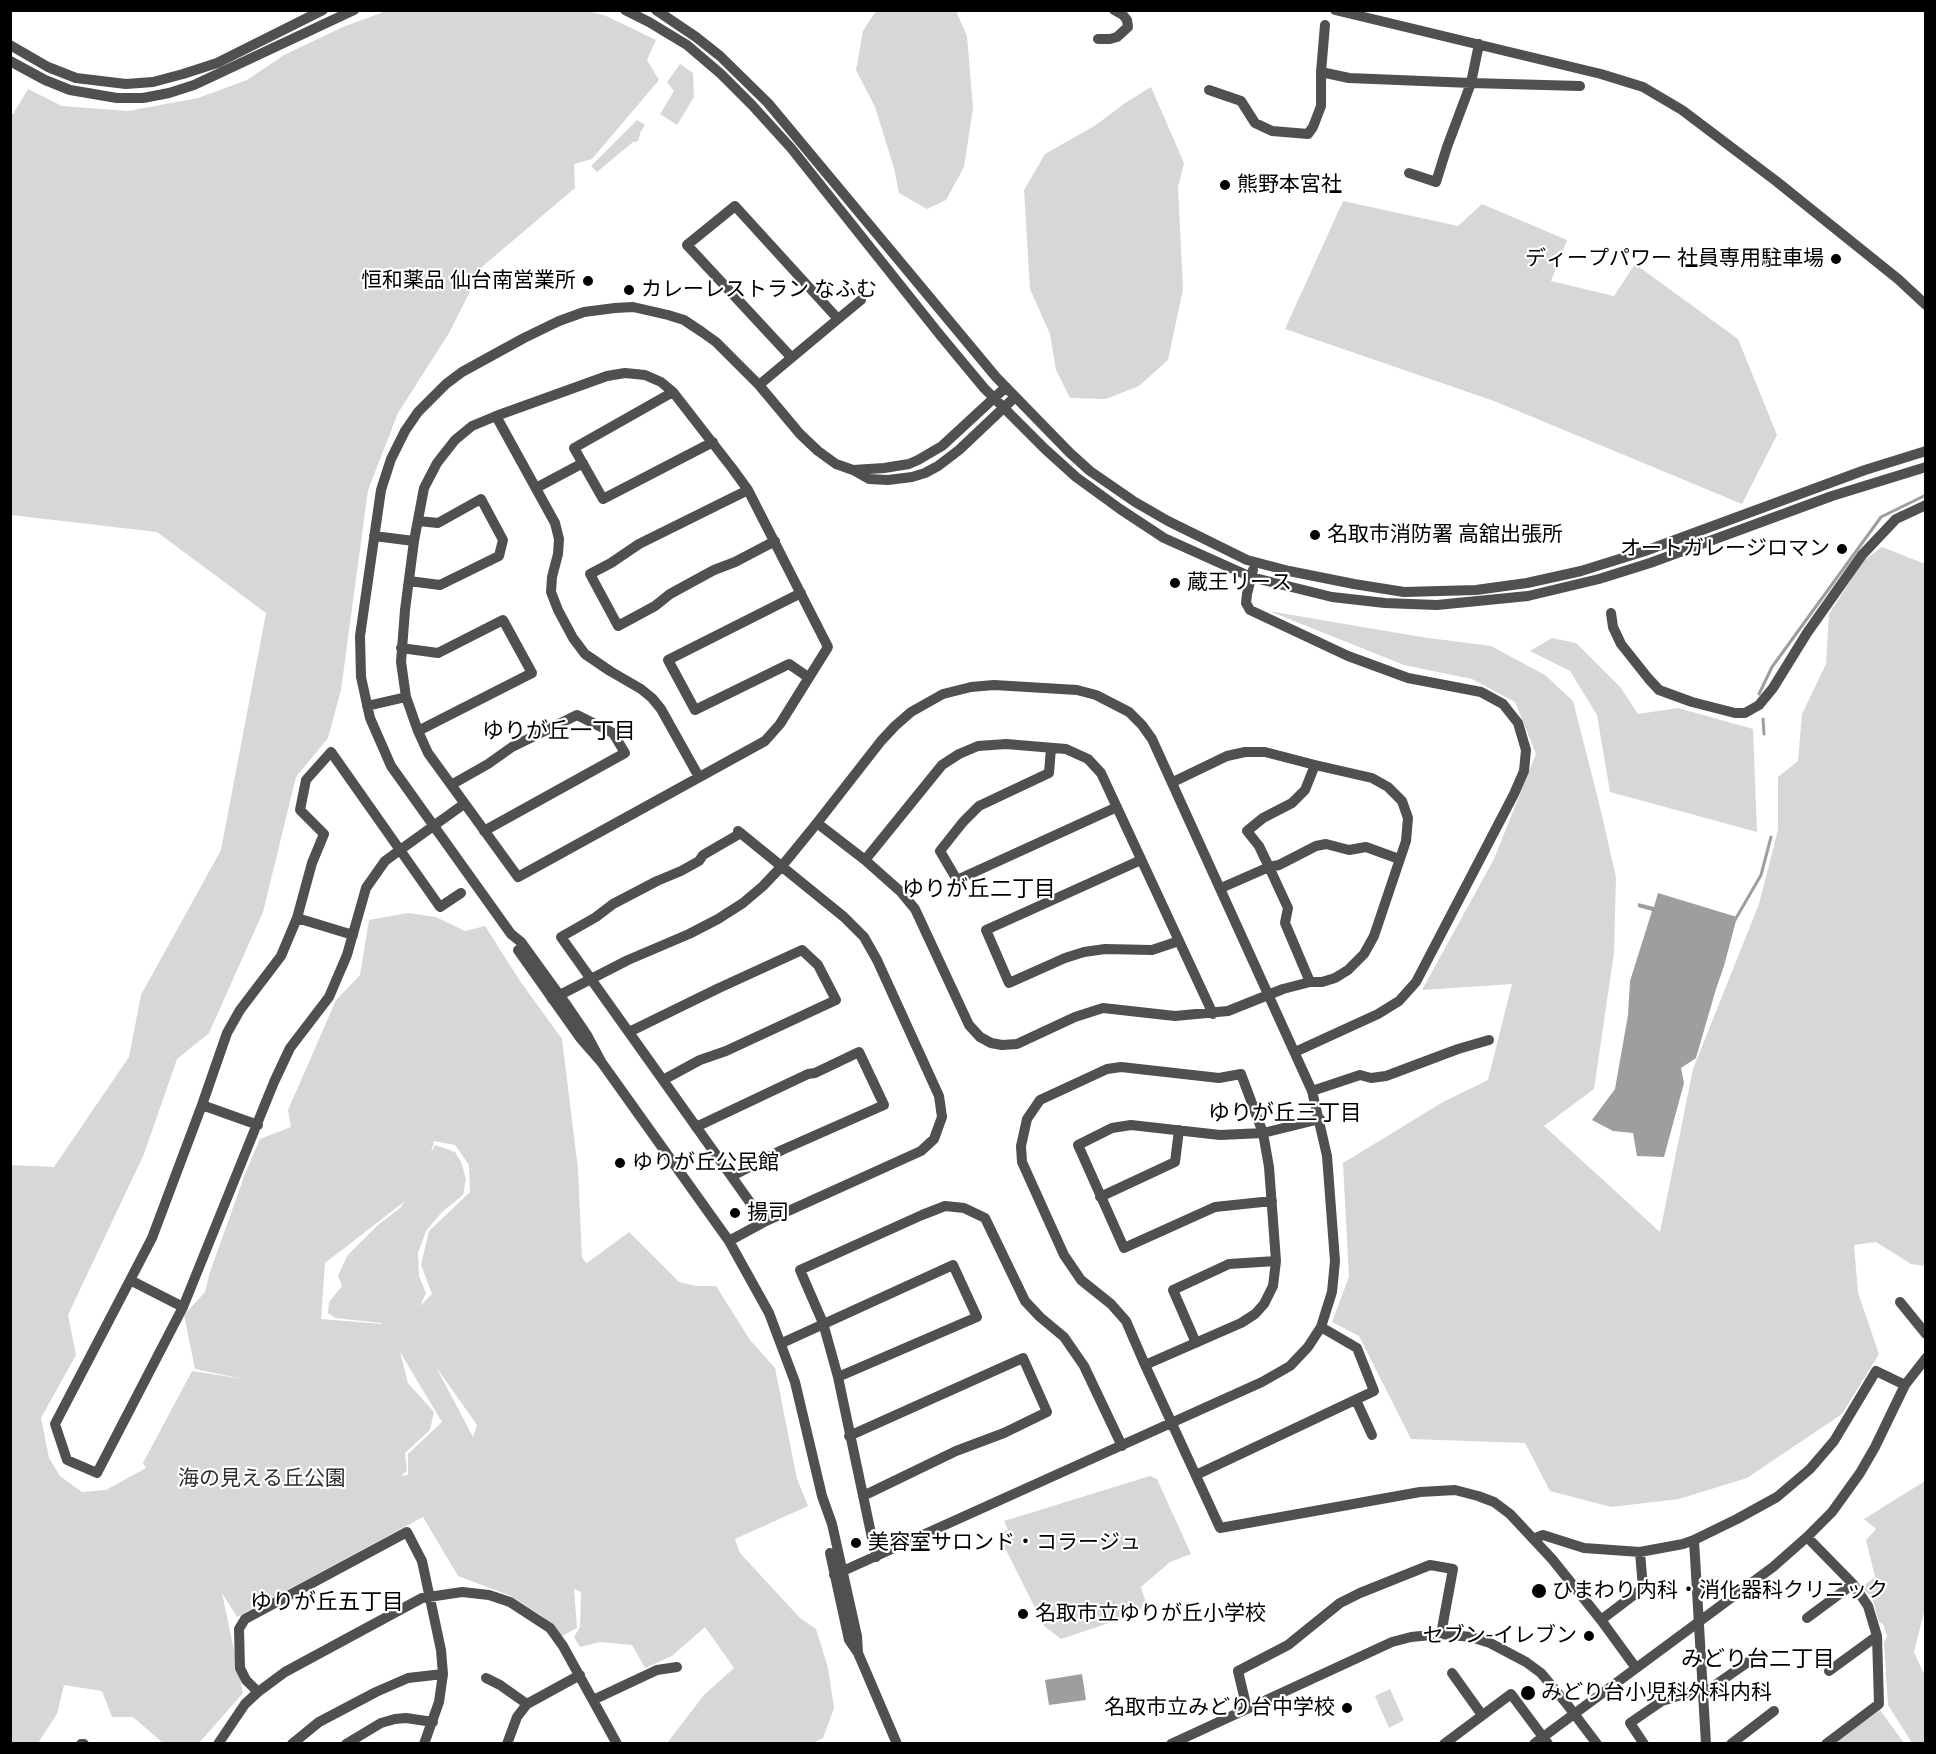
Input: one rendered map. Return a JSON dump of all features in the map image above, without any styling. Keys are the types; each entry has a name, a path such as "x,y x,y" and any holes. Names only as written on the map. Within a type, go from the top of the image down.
{"street":[{"path":"10,45 48,67 76,78 126,84 153,82 217,63 323,10"},
{"path":"10,61 45,80 70,90 117,98 143,98 194,85 354,10"},
{"path":"625,10 687,45 722,74 752,105 791,148 994,399 1076,477 1164,538 1251,577 1332,597 1384,603 1437,605 1528,596 1641,566 1832,496 1926,467"},
{"path":"656,10 720,56 768,103 1006,387 1090,471 1135,502 1205,540 1256,563 1354,585 1404,592 1476,590 1527,583 1581,572 1624,558 1865,470 1926,451"},
{"path":"1098,39 1117,37 1128,27 1123,15 1114,10"},
{"path":"1335,10 1601,74 1643,87 1682,110 1776,181 1871,257 1926,305"},
{"path":"1209,90 1241,102 1256,123 1272,131 1308,134 1321,106 1325,25"},
{"path":"1409,173 1436,182 1471,83 1479,44"},
{"path":"1321,72 1349,78 1580,86"},
{"path":"791,357 687,245 735,206 838,319"},
{"path":"759,385 861,300"},
{"path":"897,1743 858,1653 857,1636 824,1522 822,1496 795,1382 769,1312 729,1241 602,1063 587,1035 556,997 521,942 500,919 391,766 372,724 367,706 361,677 360,636 381,490 391,459 405,431 418,412 446,384 462,372 559,321 584,312 633,307 684,320 716,342 759,385 800,434 818,451 836,464 869,479 888,480 925,473 948,459 1016,397"},
{"path":"625,373 645,375 661,382 673,392 748,490 828,647 780,724 765,741 518,877 428,753 406,697 401,662 414,541 424,488 437,463 455,440 472,426 496,416 607,376 625,373"},
{"path":"852,470 884,468 909,464 918,460 942,446 1006,387"},
{"path":"673,392 574,448 603,499 713,442"},
{"path":"496,416 555,523 559,539 551,592 573,638 585,654 641,688 652,698 661,709 699,777"},
{"path":"536,488 583,463"},
{"path":"748,490 639,544 590,574 618,626 714,570 775,541"},
{"path":"409,581 440,585 499,556 503,540 481,500 438,523 418,521"},
{"path":"1611,613 1613,627 1621,644 1659,690 1692,702 1745,713 1759,705 1773,688 1807,633 1862,555 1896,519 1926,505"},
{"path":"374,536 414,541"},
{"path":"1256,563 1246,594 1246,603 1250,610 1348,656 1408,678 1481,692 1503,704 1518,723 1526,750 1524,771 1514,794 1416,982 1400,1001 1378,1014 1295,1052"},
{"path":"801,592 668,660 695,710 789,664 808,677"},
{"path":"401,648 438,653 503,620 532,672 418,731"},
{"path":"556,997 718,919 756,892 782,866 880,741 911,712 943,694 971,687 994,685 1057,688 1096,695 1114,703 1136,718 1148,733 1173,782 1295,1052 1312,1091 1320,1119 1327,1156 1335,1261 1332,1292 1321,1327 1308,1347 1290,1366 1262,1382 838,1574"},
{"path":"367,706 406,697"},
{"path":"451,784 488,764 512,747 577,715 613,733 625,753 484,831"},
{"path":"865,860 942,765 959,754 978,746 1006,744 1066,749 1088,759 1101,773 1214,1014"},
{"path":"1051,748 1049,773 979,806 940,851 957,880 1117,807"},
{"path":"817,823 865,860 901,892 915,909 969,1025 980,1037 991,1043 1017,1044 1075,1017 1103,1008 1175,1016 1228,1011 1283,989 1335,978 1348,970 1364,954 1374,936 1406,841 1408,818 1401,801 1388,787 1372,778 1265,752 1245,752 1227,756 1173,782"},
{"path":"461,893 440,907 399,850 331,753 306,780 300,810 324,834 312,863 297,918 280,956 240,1010 227,1033 152,1238 55,1424 67,1460 97,1473 183,1307 274,1082 290,1048 329,997 347,956 366,888 385,861 399,850 464,804"},
{"path":"1310,982 1285,922 1288,908 1259,846 1247,831 1263,818 1292,803 1305,790 1315,765"},
{"path":"729,1241 764,1222 921,1151 934,1139 942,1117 939,1096 864,937 844,917 740,832 681,872 657,880 613,904 596,917 561,937 764,1222"},
{"path":"1221,888 1269,867 1279,865 1316,846 1326,844 1349,850 1366,847 1400,859"},
{"path":"1141,860 986,930 1009,983 1084,952 1105,949 1152,950 1179,941"},
{"path":"297,918 353,935"},
{"path":"630,1032 718,988 802,950 818,965 836,1000 726,1051 700,1060 663,1080"},
{"path":"1312,1091 1360,1075 1371,1078 1386,1076 1489,1040"},
{"path":"696,1127 859,1052 884,1105 782,1150 732,1176"},
{"path":"1145,1365 1241,1323 1256,1314 1274,1286 1276,1262 1269,1167 1263,1133 1241,1074 1220,1078 1121,1067 1107,1069 1040,1100 1027,1119 1021,1146 1022,1162 1064,1255 1081,1280 1111,1304 1126,1322 1145,1365 1220,1528 1420,1492 1455,1490 1478,1496 1494,1502 1510,1514 1552,1559 1636,1668"},
{"path":"202,1105 258,1125"},
{"path":"1272,1200 1215,1207 1124,1248 1077,1145 1112,1128 1131,1125 1220,1135 1263,1133 1320,1119"},
{"path":"1100,1197 1175,1162 1179,1130"},
{"path":"876,1557 838,1377 823,1323 800,1270 945,1206 964,1208 985,1218 1025,1301 1064,1337 1084,1366 1122,1446"},
{"path":"1196,1343 1173,1290 1229,1264 1276,1262"},
{"path":"782,1344 823,1323 953,1265 977,1317 838,1377"},
{"path":"130,1280 183,1307"},
{"path":"1900,1302 1926,1334"},
{"path":"1196,1475 1374,1391 1357,1348 1321,1327"},
{"path":"849,1436 1023,1358 1047,1412 1004,1433 956,1451 863,1496"},
{"path":"1444,1743 1511,1694 1542,1741 1636,1668 1773,1568 1808,1538 1832,1512 1875,1448 1905,1385 1926,1358"},
{"path":"1533,1539 1543,1535 1584,1548 1640,1552 1694,1540 1777,1497 1810,1469 1834,1441 1876,1371 1905,1385"},
{"path":"1356,1400 1372,1435"},
{"path":"258,1692 246,1680 240,1668 238,1629 245,1619 407,1532 422,1561 441,1650 443,1674 439,1702 424,1743"},
{"path":"1808,1538 1853,1584 1868,1606 1876,1636 1879,1704 1826,1743"},
{"path":"1694,1540 1706,1743"},
{"path":"1601,1620 1643,1588 1640,1552"},
{"path":"1247,1709 1238,1671 1288,1645 1340,1603 1430,1564 1453,1569 1441,1634"},
{"path":"1807,1618 1853,1584"},
{"path":"218,1743 239,1712 258,1692 285,1672 422,1598 462,1592 489,1595 510,1602 550,1628 564,1646 617,1743"},
{"path":"1172,1743 1392,1642 1411,1637 1441,1634 1471,1637 1490,1643 1526,1662 1541,1673 1597,1743"},
{"path":"1829,1671 1876,1636"},
{"path":"1644,1743 1630,1723 1662,1701 1708,1689 1751,1660"},
{"path":"593,1700 657,1670 677,1667"},
{"path":"1452,1673 1482,1715"},
{"path":"292,1743 319,1722 376,1692 408,1678 443,1674"},
{"path":"505,1743 517,1717 527,1704 580,1675"},
{"path":"486,1678 527,1704"},
{"path":"1731,1743 1774,1711"},
{"path":"346,1743 395,1719 406,1718 433,1722"}],"green space":[{"name":"海の見える丘公園","path":"386,11 586,11 604,15 656,40 647,60 659,80 592,159 574,164 575,188 483,266 449,333 398,413 368,490 341,690 328,738 296,777 263,912 209,1033 177,1059 144,1154 68,1315 76,1355 41,1418 49,1458 60,1476 82,1492 106,1490 146,1468 143,1463 192,1371 243,1379 195,1369 184,1315 205,1292 245,1174 260,1139 291,1127 288,1110 336,1000 360,975 369,920 408,913 436,917 465,931 485,926 520,981 562,1039 578,1169 582,1258 587,1263 629,1232 679,1282 696,1286 716,1286 750,1340 775,1368 797,1479 808,1506 735,1539 740,1553 800,1618 816,1629 828,1668 834,1708 823,1738 811,1744 667,1743 704,1695 734,1668 705,1627 672,1656 645,1668 632,1645 600,1642 580,1647 574,1637 580,1627 581,1592 574,1589 577,1628 562,1636 542,1616 511,1596 458,1576 423,1517 237,1617 222,1593 243,1693 199,1743 163,1743 133,1717 112,1717 102,1691 64,1685 57,1714 38,1743 11,1743 11,1165 54,1167 129,1057 141,995 221,850 266,613 157,532 11,515 10,114 13,114 28,89 62,106 128,111 198,98 247,80 284,55 343,27","holes":["434,1141 455,1145 469,1165 470,1192 429,1231 421,1265 432,1294 420,1306 426,1293 419,1276 418,1253 426,1231 442,1212 463,1195 466,1179 455,1152 435,1145 431,1153","405,1201 347,1256 338,1276 342,1286 329,1302 328,1313 335,1318 382,1324 321,1319 325,1263","400,1352 442,1422 408,1454 408,1475 401,1476 407,1471 405,1453 430,1430 434,1412 408,1383","436,1367 477,1425 473,1437"]},
{"path":"878,11 956,11 967,36 973,108 964,167 946,200 927,209 899,193 894,168 875,107 856,70 863,31"},
{"path":"680,64 693,73 694,97 677,125 660,114 674,91 667,82"},
{"path":"1151,87 1184,163 1178,187 1183,289 1168,360 1139,386 1106,399 1070,398 1056,370 1050,334 1030,289 1024,190 1045,154 1096,125"},
{"path":"637,120 645,125 638,141 633,142 597,172 591,166"},
{"path":"1343,201 1458,226 1482,204 1567,240 1551,281 1614,296 1635,264 1738,339 1777,435 1742,504 1494,401 1285,329"},
{"path":"1882,547 1925,564 1925,1266 1911,1264 1876,1242 1854,1245 1858,1293 1879,1354 1842,1414 1747,1478 1679,1499 1611,1507 1550,1491 1525,1443 1411,1439 1359,1336 1332,1322 1349,1277 1343,1163 1443,1102 1488,1080 1512,984 1422,990 1494,859 1536,754 1515,702 1472,679 1404,665 1269,611 1421,637 1491,646 1545,675 1573,701 1616,877 1614,953 1594,1089 1544,1126 1660,1232 1693,1069 1759,904 1778,830 1778,777 1798,761 1802,714 1826,664 1829,614 1864,560"},
{"path":"1552,638 1576,643 1621,688 1638,714 1678,708 1753,729 1757,832 1610,792 1597,715 1570,671 1530,651"},
{"path":"1150,1476 1157,1479 1191,1554 1170,1562 1141,1587 1145,1600 1139,1613 1061,1639 1044,1626 998,1534 1008,1530 1004,1521"},
{"path":"1925,1481 1925,1608 1914,1652 1925,1676 1925,1743 1912,1743 1888,1705 1884,1643 1887,1636 1883,1624 1879,1622 1872,1597 1862,1587 1875,1577 1866,1540 1876,1529 1864,1519"},
{"path":"1390,1689 1404,1720 1389,1728 1375,1696"},
{"path":"1880,1710 1904,1743 1833,1744"}],"shaded area":[{"path":"1658,893 1737,917 1696,1058 1681,1068 1684,1083 1664,1157 1637,1156 1633,1133 1613,1131 1592,1120 1615,1089 1628,1015 1630,981 1652,911 1638,907 1638,903 1654,907"},
{"path":"1082,1674 1086,1700 1049,1705 1045,1680"}],"waterway":[{"path":"1759,694 1772,667 1881,517 1926,495"},
{"path":"1763,719 1764,734"},
{"path":"1735,920 1761,875 1771,837"}],"place":[{"name":"熊野本宮社","path":"1225,185"},
{"name":"ディープパワー 社員専用駐車場","path":"1836,259"},
{"name":"恒和薬品 仙台南営業所","path":"588,281"},
{"name":"カレーレストラン なふむ","path":"629,290"},
{"name":"名取市消防署 高舘出張所","path":"1315,535"},
{"name":"オートガレージロマン","path":"1842,549"},
{"name":"蔵王リース","path":"1175,583"},
{"name":"ゆりが丘公民館","path":"620,1163"},
{"name":"揚司","path":"735,1213"},
{"name":"美容室サロンド・コラージュ","path":"856,1543"},
{"name":"ひまわり内科・消化器科クリニック","path":"1539,1591"},
{"name":"名取市立ゆりが丘小学校","path":"1023,1614"},
{"name":"セブン-イレブン","path":"1589,1636"},
{"name":"みどり台小児科外科内科","path":"1528,1693"},
{"name":"名取市立みどり台中学校","path":"1347,1708"}],"district":[{"name":"ゆりが丘一丁目","path":"559,732"},
{"name":"ゆりが丘二丁目","path":"979,890"},
{"name":"ゆりが丘三丁目","path":"1285,1114"},
{"name":"ゆりが丘五丁目","path":"327,1603"},
{"name":"みどり台二丁目","path":"1758,1660"}]}
